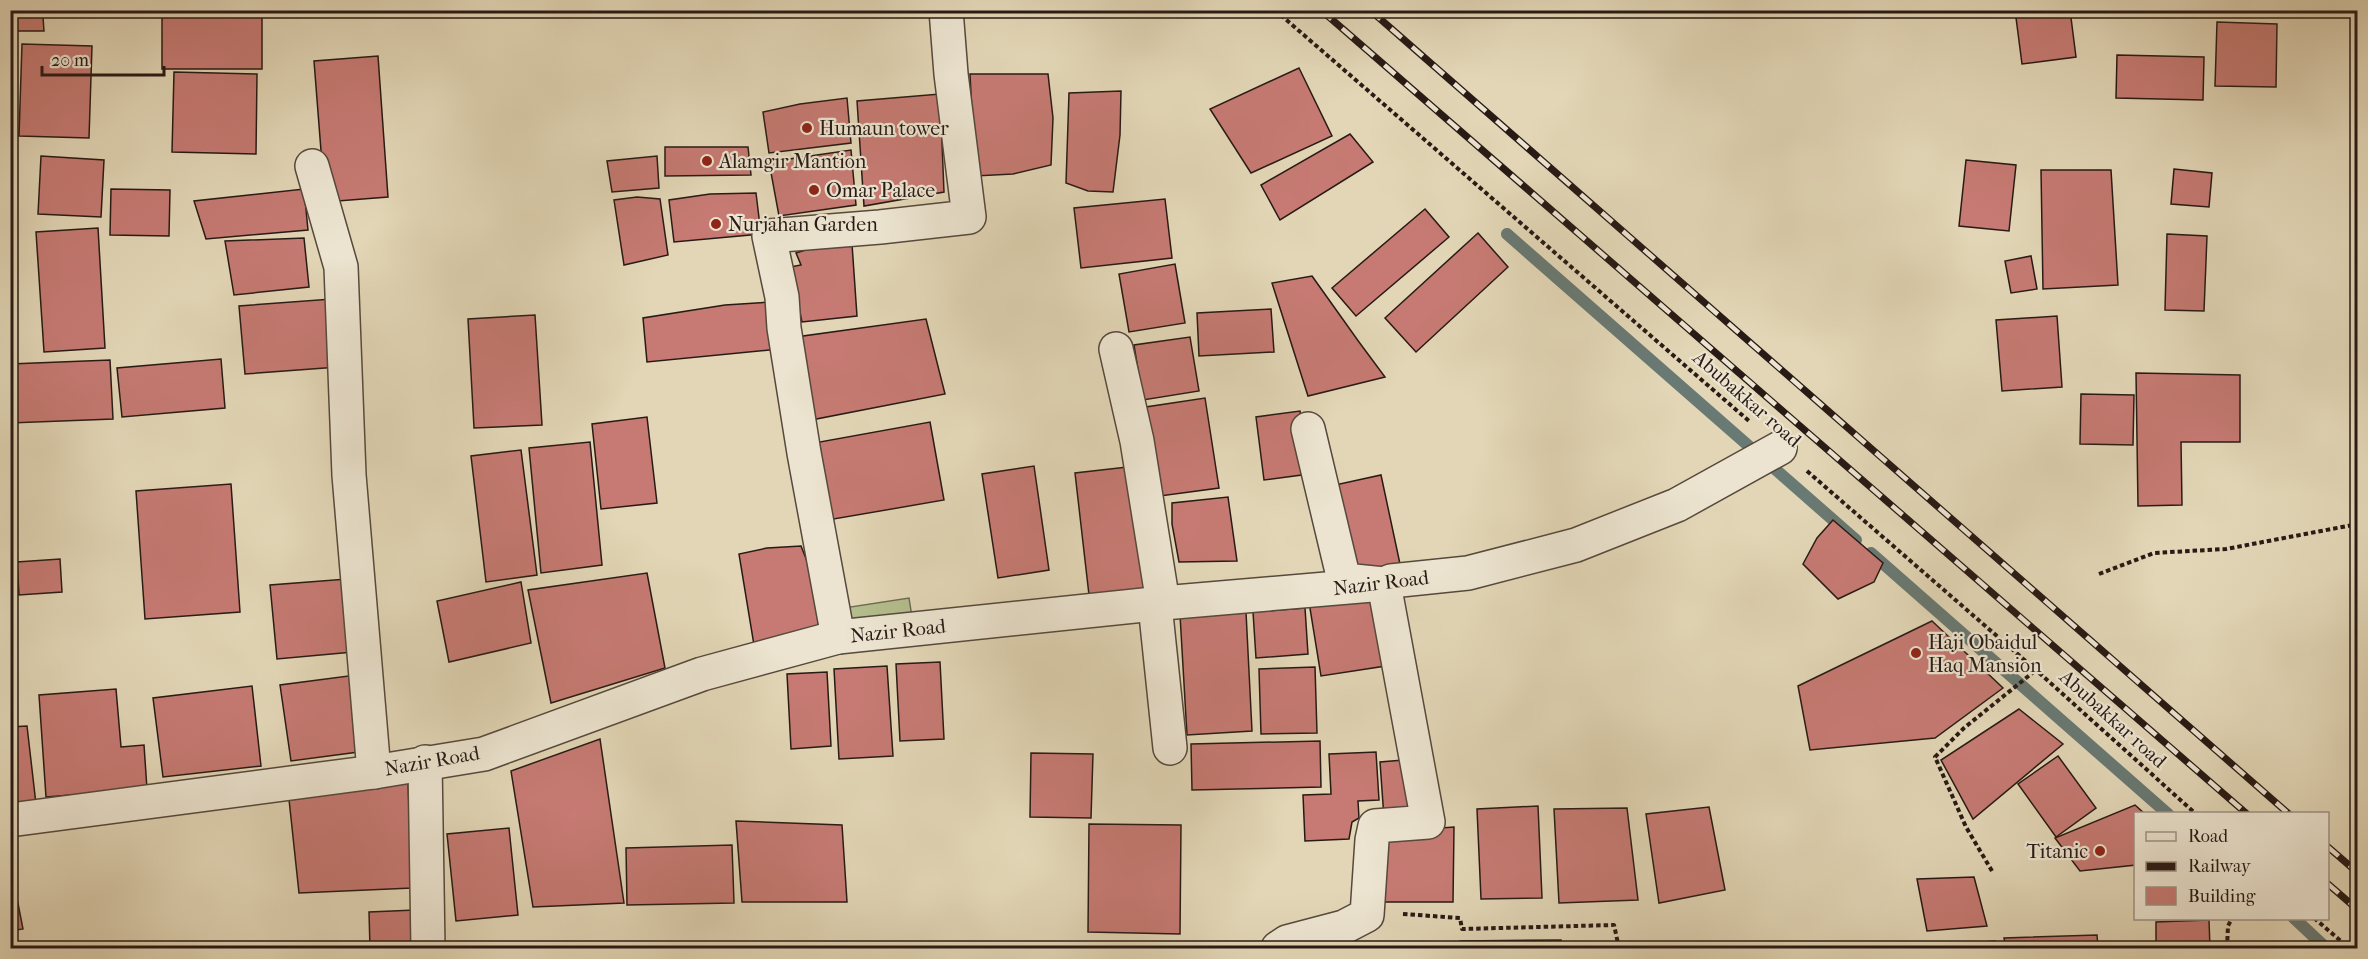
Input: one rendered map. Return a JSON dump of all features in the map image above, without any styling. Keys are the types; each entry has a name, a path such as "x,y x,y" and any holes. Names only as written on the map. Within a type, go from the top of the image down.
{"street":[{"path":"838,637 804,453 784,328 782,297 769,236 880,227 969,216 951,74 946,10"},
{"path":"312,166 341,267 349,475 374,771"},
{"path":"1116,349 1137,441 1159,604 1170,748"},
{"path":"1278,948 1287,942 1344,927 1367,915 1375,826 1428,822 1384,584 1344,580 1308,429"},
{"name":"Nazir Road","path":"10,820 484,754 702,674 838,637 1159,604 1384,584 1391,581 1468,573 1576,545 1677,505 1780,448"},
{"path":"425,762 428,948"}],"path":[{"name":"Abubakkar road","path":"1275,10 2036,670 2195,812"},
{"path":"2099,574 2154,553 2226,549 2358,524"},
{"path":"1992,871 1966,827 1935,757 1964,728 2036,670"},
{"path":"1367,915 1377,912 1460,918 1462,929 1614,925 1619,948"},
{"path":"2227,948 2228,926 2231,920"},
{"path":"2316,920 2349,948"}],"green space":[{"path":"909,598 912,617 841,623 837,609"}],"building":[{"path":"10,10 63,10 63,16 43,17 44,31 10,31"},
{"path":"2015,10 2070,10 2076,57 2022,64"},
{"path":"2205,10 2242,10 2242,15 2205,14"},
{"path":"162,13 262,13 262,69 162,69"},
{"path":"2217,22 2277,24 2276,87 2215,86"},
{"path":"22,44 92,46 89,138 19,136"},
{"path":"2117,55 2204,57 2203,100 2116,98"},
{"path":"378,56 388,197 325,202 314,61"},
{"path":"1299,68 1332,136 1251,173 1210,109"},
{"path":"174,72 257,74 256,154 172,152"},
{"path":"970,74 1048,74 1053,118 1051,165 1013,174 975,176"},
{"path":"1121,91 1120,135 1113,192 1088,191 1066,183 1069,93"},
{"path":"940,94 944,192 864,206 857,101"},
{"name":"Humaun tower","path":"847,98 851,143 769,153 763,112 800,104"},
{"path":"1350,134 1373,162 1280,220 1261,185"},
{"name":"Alamgir Mantion","path":"665,147 748,147 751,175 665,176"},
{"name":"Omar Palace","path":"851,150 856,205 779,216 769,162"},
{"path":"41,156 104,160 101,217 38,214"},
{"path":"657,156 659,188 612,192 607,161"},
{"path":"1966,160 2016,165 2009,231 1959,226"},
{"path":"2174,169 2212,173 2209,207 2171,204"},
{"path":"2041,170 2111,170 2118,285 2043,289"},
{"path":"111,189 170,190 169,236 110,235"},
{"path":"304,189 308,230 206,239 194,201"},
{"name":"Nurjahan Garden","path":"756,193 761,234 674,242 669,200 710,194"},
{"path":"637,197 660,199 668,255 624,265 614,200"},
{"path":"1165,199 1172,258 1081,268 1074,208"},
{"path":"1425,209 1449,237 1356,316 1332,288"},
{"path":"98,228 105,348 44,352 36,232"},
{"path":"1478,233 1508,267 1416,352 1385,318"},
{"path":"2167,234 2207,236 2204,311 2165,310"},
{"path":"304,238 309,287 234,295 225,241"},
{"path":"852,244 857,316 802,322 790,267 801,265 796,253 818,246"},
{"path":"2031,256 2037,289 2011,293 2005,261"},
{"path":"1175,264 1185,323 1129,332 1119,274"},
{"path":"1312,276 1385,377 1308,396 1272,283"},
{"path":"332,299 338,367 245,374 239,306"},
{"path":"771,302 779,349 647,362 643,318 725,305"},
{"path":"1271,309 1274,352 1199,356 1197,313"},
{"path":"535,315 542,425 474,428 468,319"},
{"path":"2057,316 2062,387 2002,391 1996,320"},
{"path":"926,319 945,394 811,420 796,337"},
{"path":"1190,337 1199,391 1143,400 1134,345"},
{"path":"221,359 225,408 122,417 117,368"},
{"path":"110,360 113,419 10,423 10,364"},
{"path":"2136,373 2240,375 2240,442 2181,442 2182,505 2138,506"},
{"path":"2081,394 2134,395 2133,445 2080,444"},
{"path":"1205,398 1219,488 1160,496 1146,407"},
{"path":"1300,411 1309,474 1264,480 1256,417"},
{"path":"647,417 657,503 601,509 592,424"},
{"path":"930,422 944,500 828,520 814,443"},
{"path":"590,442 602,565 541,573 529,448"},
{"path":"521,450 537,575 486,582 471,456"},
{"path":"1034,466 1049,570 998,578 982,474"},
{"path":"1136,466 1150,588 1089,595 1075,473"},
{"path":"1381,475 1400,564 1354,573 1335,485"},
{"path":"231,484 240,612 145,619 136,491"},
{"path":"1228,497 1237,561 1179,562 1172,524 1172,503"},
{"path":"1833,520 1883,563 1874,582 1838,599 1803,564 1817,538"},
{"path":"801,546 817,586 818,631 754,645 739,554 767,548"},
{"path":"60,559 62,592 19,595 17,562"},
{"path":"647,573 665,668 551,703 528,590"},
{"path":"347,579 353,652 277,659 270,585"},
{"path":"521,582 531,643 449,662 437,601"},
{"path":"1380,590 1392,665 1321,676 1309,602"},
{"path":"1305,608 1308,654 1256,658 1253,612"},
{"path":"1246,612 1252,731 1187,735 1180,615"},
{"name":"Haji Obaidul Haq Mansion","path":"1932,621 2003,688 1935,738 1810,750 1798,686"},
{"path":"940,662 944,739 900,741 896,664"},
{"path":"887,666 893,756 839,759 834,669"},
{"path":"1315,667 1317,733 1261,734 1259,669"},
{"path":"827,672 831,746 791,749 787,674"},
{"path":"356,675 366,751 291,761 280,685"},
{"path":"252,686 261,766 163,777 153,698"},
{"path":"116,689 121,747 144,745 147,789 46,797 39,695"},
{"path":"2019,709 2063,744 1973,819 1941,760"},
{"path":"27,726 36,804 10,807 10,727"},
{"path":"600,739 624,903 533,907 511,771"},
{"path":"1320,741 1321,787 1192,790 1191,744"},
{"path":"1376,752 1379,800 1358,801 1359,818 1352,822 1349,839 1305,841 1303,795 1331,794 1329,754"},
{"path":"1031,753 1093,754 1091,818 1030,817"},
{"path":"2058,756 2096,808 2056,837 2018,784"},
{"path":"1415,759 1420,815 1384,818 1380,762"},
{"path":"408,783 412,888 299,893 288,790"},
{"name":"Titanic","path":"2135,805 2143,812 2134,812 2134,865 2080,871 2055,838"},
{"path":"1538,806 1542,898 1481,899 1477,809"},
{"path":"1709,807 1725,890 1659,903 1646,814"},
{"path":"1627,808 1638,900 1559,903 1554,809"},
{"path":"736,821 842,825 847,902 742,902"},
{"path":"1089,824 1181,825 1180,934 1088,932"},
{"path":"1454,827 1453,902 1384,902 1383,832"},
{"path":"509,828 518,915 456,921 447,834"},
{"path":"732,845 734,903 627,905 626,848"},
{"path":"10,863 23,929 10,931"},
{"path":"1974,877 1987,926 1927,931 1917,879"},
{"path":"415,910 416,948 370,948 369,912"},
{"path":"2209,920 2210,948 2156,948 2156,922"},
{"path":"2097,935 2098,948 2006,948 2004,938"},
{"path":"1561,940 1561,948 1461,948 1460,941"},
{"path":"1995,941 1996,948 1934,948 1933,946"}],"waterway":[{"path":"1507,234 1856,540"},
{"path":"1871,553 2166,812"},
{"path":"2296,920 2326,948"}],"railway":[{"path":"1321,10 2245,812"},
{"path":"1370,10 2287,812"},
{"path":"2329,848 2358,873"},
{"path":"2329,885 2358,910"}],"place":[{"name":"Humaun tower","path":"807,128"},
{"name":"Alamgir Mantion","path":"707,161"},
{"name":"Omar Palace","path":"814,190"},
{"name":"Nurjahan Garden","path":"716,224"},
{"name":"Haji Obaidul Haq Mansion","path":"1916,653"},
{"name":"Titanic","path":"2100,851"}]}
